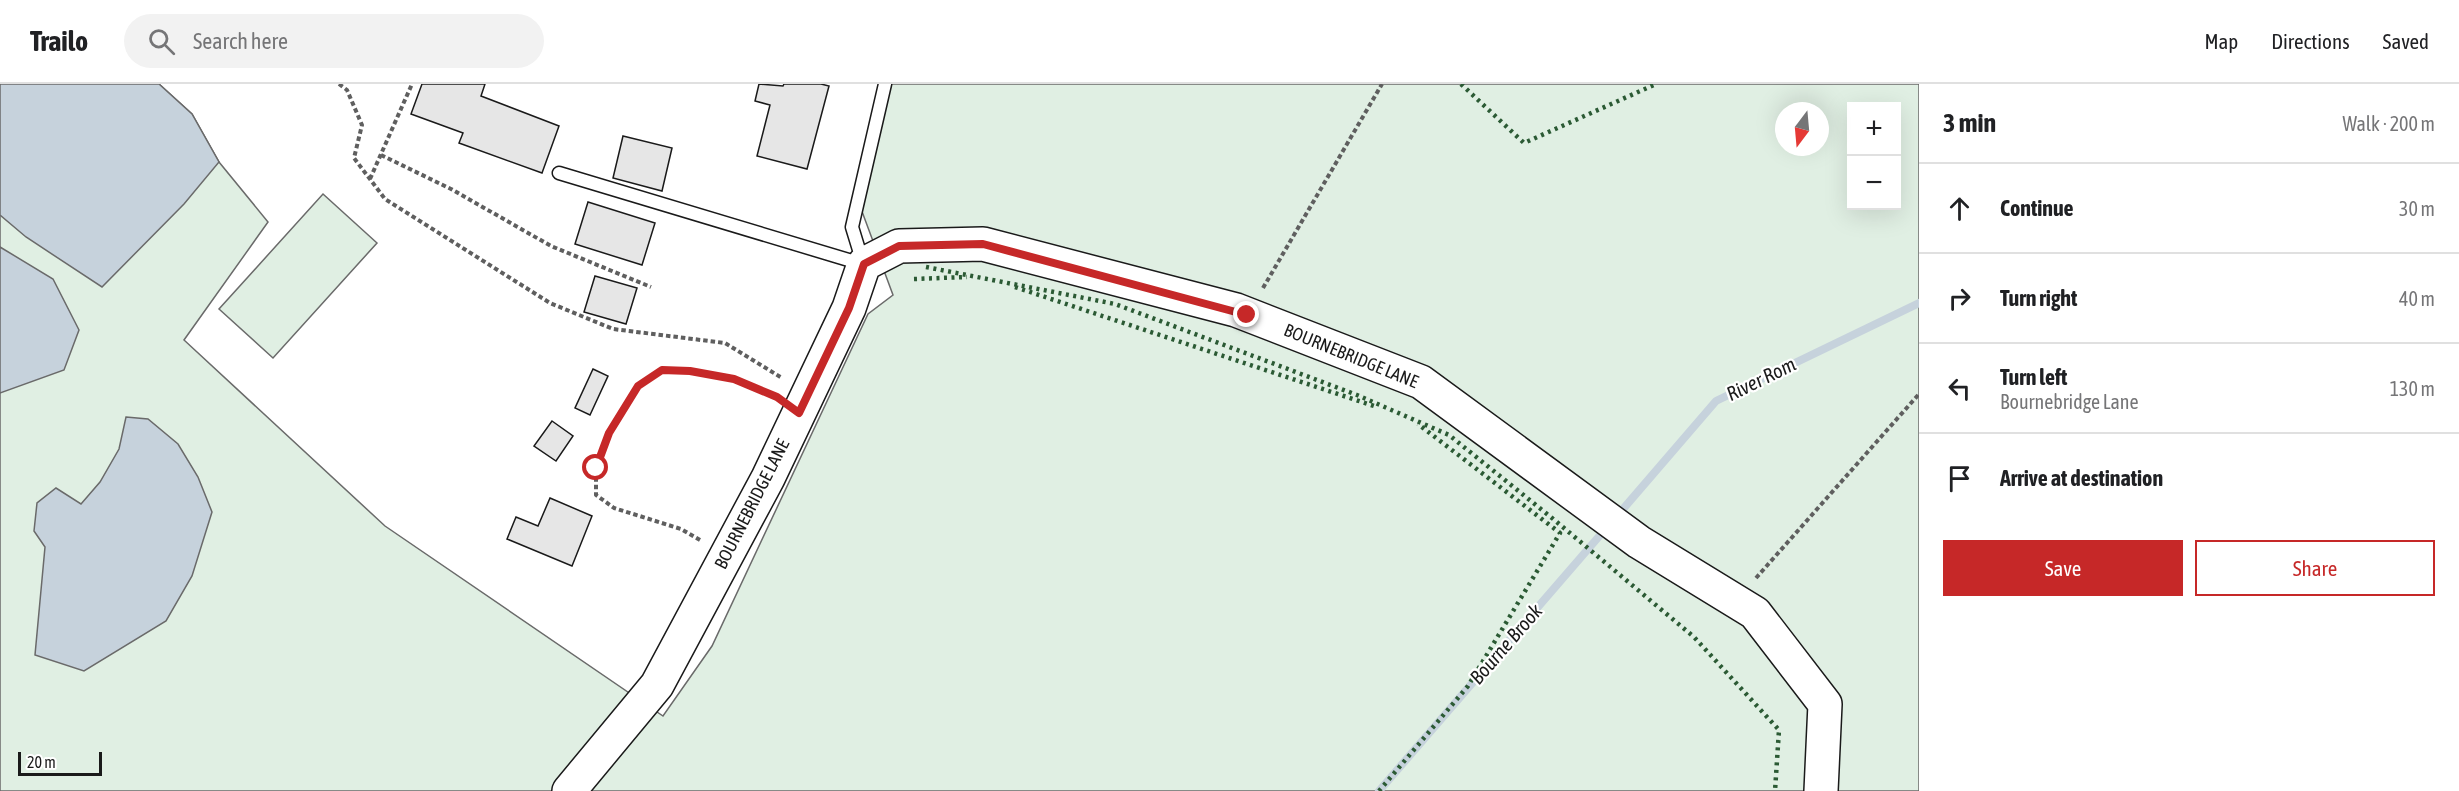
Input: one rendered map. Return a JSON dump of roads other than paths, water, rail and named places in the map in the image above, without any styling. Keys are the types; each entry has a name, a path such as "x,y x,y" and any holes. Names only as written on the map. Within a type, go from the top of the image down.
{"street":[{"name":"BOURNEBRIDGE LANE","path":"569,791 657,685 768,478 849,308 864,264 899,246 983,244 1247,315 1421,382 1639,542 1737,600 1755,614 1826,704 1821,791"}],"lane":[{"path":"864,264 852,227 885,84"},
{"path":"559,173 864,264"}],"waterway":[{"name":"River Rom","path":"1617,516 1716,401 1919,303"},
{"name":"Bourne Brook","path":"1379,791 1608,526"}]}
